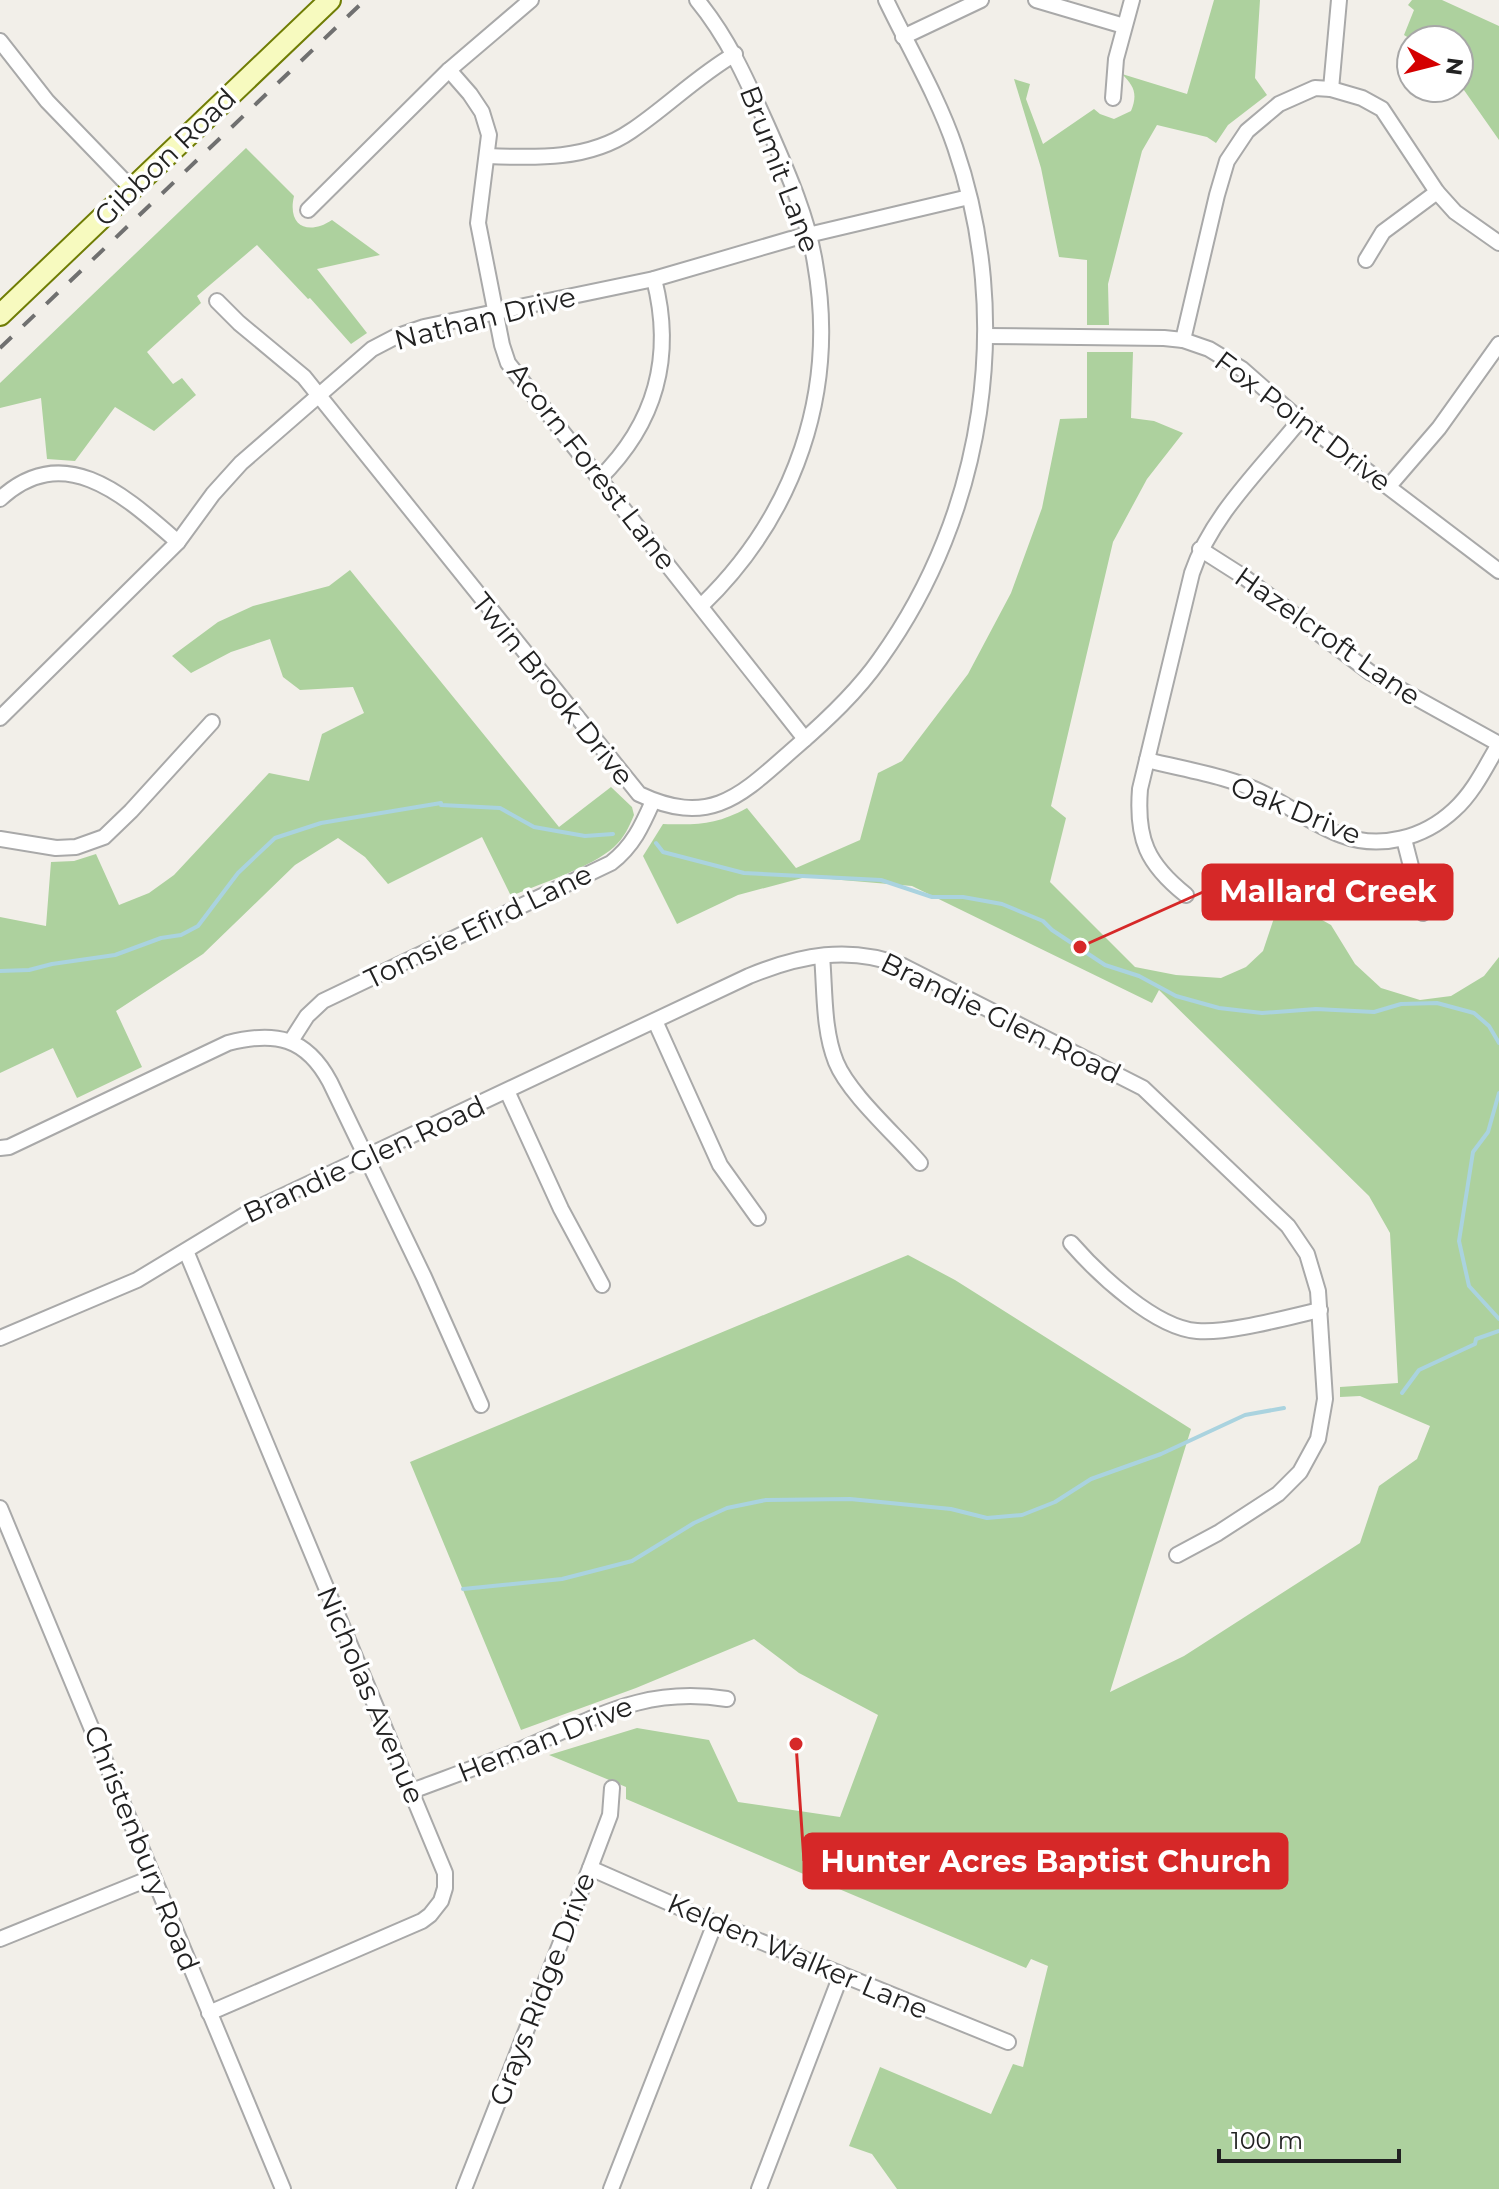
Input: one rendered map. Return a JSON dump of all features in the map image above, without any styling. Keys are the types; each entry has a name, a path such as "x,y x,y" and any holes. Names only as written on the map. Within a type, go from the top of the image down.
{"main road":[{"name":"Gibbon Road","path":"0,315 330,0"}],"street":[{"path":"308,210 449,70 531,0"},
{"name":"Brumit Lane","path":"697,0 735,54 788,174 815,260 821,315 819,373 809,428 790,483 759,540 739,567 702,605"},
{"name":"Twin Brook Drive","path":"217,301 304,377 639,794 688,810 716,807 754,783 805,739 844,703 880,660 930,577 951,527 973,451 983,382 985,336 981,258 955,146 886,0"},
{"path":"903,37 981,0"},
{"path":"1036,0 1124,26"},
{"path":"1113,98 1113,81 1132,0"},
{"path":"1331,89 1339,0"},
{"path":"0,41 47,101 132,189"},
{"path":"488,156 546,158 602,146 629,133 685,88 735,54"},
{"name":"Acorn Forest Lane","path":"449,70 482,112 489,135 478,223 508,363 805,739"},
{"path":"1183,340 1227,161 1247,131 1279,104 1315,88 1362,98 1382,109 1437,192 1455,212 1499,243"},
{"path":"1366,260 1383,232 1437,192"},
{"name":"Nathan Drive","path":"0,718 178,542 213,494 241,463 372,349 424,327 654,279 808,235 969,197"},
{"path":"599,479 630,445 644,422 658,379 664,334 654,279"},
{"name":"Fox Point Drive","path":"985,336 1106,335 1183,340 1209,349 1242,369 1300,420 1499,571"},
{"path":"1389,486 1439,428 1499,344"},
{"path":"1186,895 1161,873 1140,833 1139,803 1147,760 1200,549 1222,515 1300,420"},
{"path":"0,499 26,479 58,474 83,476 96,480 145,514 178,542"},
{"name":"Hazelcroft Lane","path":"1200,549 1244,577 1371,673 1499,744"},
{"path":"0,839 56,848 76,847 104,837 212,722"},
{"name":"Oak Drive","path":"1147,760 1243,785 1361,842 1404,839 1436,823 1454,810 1469,793 1499,744"},
{"name":"Tomsie Efird Lane","path":"291,1041 307,1016 323,1001 611,863 626,851 653,801"},
{"path":"1404,839 1423,913"},
{"name":"Brandie Glen Road","path":"0,1338 137,1280 251,1211 784,962 822,956 869,955 903,966 1143,1088 1239,1178 1299,1240 1313,1270 1320,1310 1325,1399 1318,1439 1300,1472 1278,1494 1177,1555"},
{"path":"822,956 829,1033 835,1061 854,1090 920,1163"},
{"path":"655,1021 720,1165 758,1218"},
{"path":"0,1148 9,1147 228,1043 262,1037 291,1041 322,1066 424,1277 481,1405"},
{"path":"507,1091 561,1209 602,1285"},
{"path":"1071,1243 1120,1292 1184,1329 1211,1331 1320,1310"},
{"name":"Nicholas Avenue","path":"186,1251 445,1873 441,1901 430,1915 209,2013"},
{"name":"Christenbury Road","path":"1,1512 283,2189"},
{"name":"Heman Drive","path":"412,1791 627,1705 665,1696 727,1699"},
{"name":"Grays Ridge Drive","path":"464,2189 610,1815 612,1788"},
{"name":"Kelden Walker Lane","path":"590,1868 715,1923 1008,2042"},
{"path":"0,1939 153,1877"},
{"path":"611,2189 715,1923"},
{"path":"759,2189 841,1975"}],"green space":[{"path":"1214,0 1260,0 1255,78 1267,95 1228,125 1216,143 1207,137 1157,125 1142,151 1108,284 1109,325 1087,325 1087,260 1059,257 1041,168 1014,79 1030,84 1026,99 1043,144 1094,109 1114,119 1131,111 1134,91 1122,74 1187,94"},
{"path":"1412,0 1442,0 1499,26 1499,140 1474,104 1475,24 1408,24 1414,10 1408,5"},
{"path":"246,148 294,196 294,215 301,225 315,227 332,220 380,255 317,269 367,333 351,344 257,245 197,296 201,303 147,352 173,384 182,378 196,395 154,431 115,407 75,461 47,459 41,398 0,408 0,383"},
{"path":"1087,352 1133,352 1131,418 1154,421 1183,433 1147,479 1113,542 1051,806 1066,818 1050,882 1135,967 1176,975 1221,978 1246,967 1263,951 1281,897 1331,925 1355,964 1381,988 1420,1000 1451,996 1484,976 1499,957 1499,2189 897,2189 872,2154 849,2146 880,2067 991,2114 1013,2064 1023,2067 1048,1966 1031,1959 1026,1968 626,1799 626,1787 549,1755 637,1728 709,1740 738,1802 840,1817 878,1715 799,1673 754,1639 636,1688 521,1730 410,1462 908,1255 955,1280 1191,1429 1110,1692 1184,1656 1360,1543 1379,1486 1417,1459 1430,1426 1360,1396 1340,1397 1340,1387 1398,1383 1390,1233 1369,1196 1159,990 1152,1003 912,886 806,877 738,895 677,924 643,856 663,824 706,823 747,808 796,868 860,840 878,773 902,761 968,674 1011,593 1042,508 1060,419 1087,418"},
{"path":"350,570 559,827 611,787 632,807 634,815 623,836 614,847 593,861 511,896 482,837 388,884 365,857 338,838 295,865 203,954 116,1011 142,1067 77,1098 53,1048 0,1073 0,917 46,926 51,862 74,861 96,854 119,905 149,893 174,875 269,773 309,781 322,734 364,713 353,687 300,690 283,677 270,639 231,652 191,673 172,656 218,622 253,606 329,586"}],"waterway":[{"path":"0,971 29,970 115,955 161,938 181,935 198,926 238,873 275,838 321,823 441,803 500,808 534,827 585,836 613,834"},
{"path":"656,843 663,852 744,873 881,880 932,897 963,897 1002,904 1043,921 1105,965 1139,976 1176,996 1219,1008 1262,1013 1316,1009 1374,1012 1401,1004 1437,1003 1474,1013 1489,1026 1499,1043"},
{"path":"1499,1093 1488,1132 1473,1152 1459,1241 1469,1286 1499,1319"},
{"path":"1402,1393 1419,1370 1475,1344 1476,1339 1499,1331"},
{"path":"463,1589 562,1579 632,1561 694,1523 727,1508 766,1500 850,1499 951,1509 987,1518 1022,1515 1055,1502 1091,1479 1161,1454 1245,1415 1284,1408"}],"railway":[{"path":"0,348 365,0"}],"place":[{"name":"Mallard Creek","path":"1080,947"},
{"name":"Hunter Acres Baptist Church","path":"796,1744"}]}
